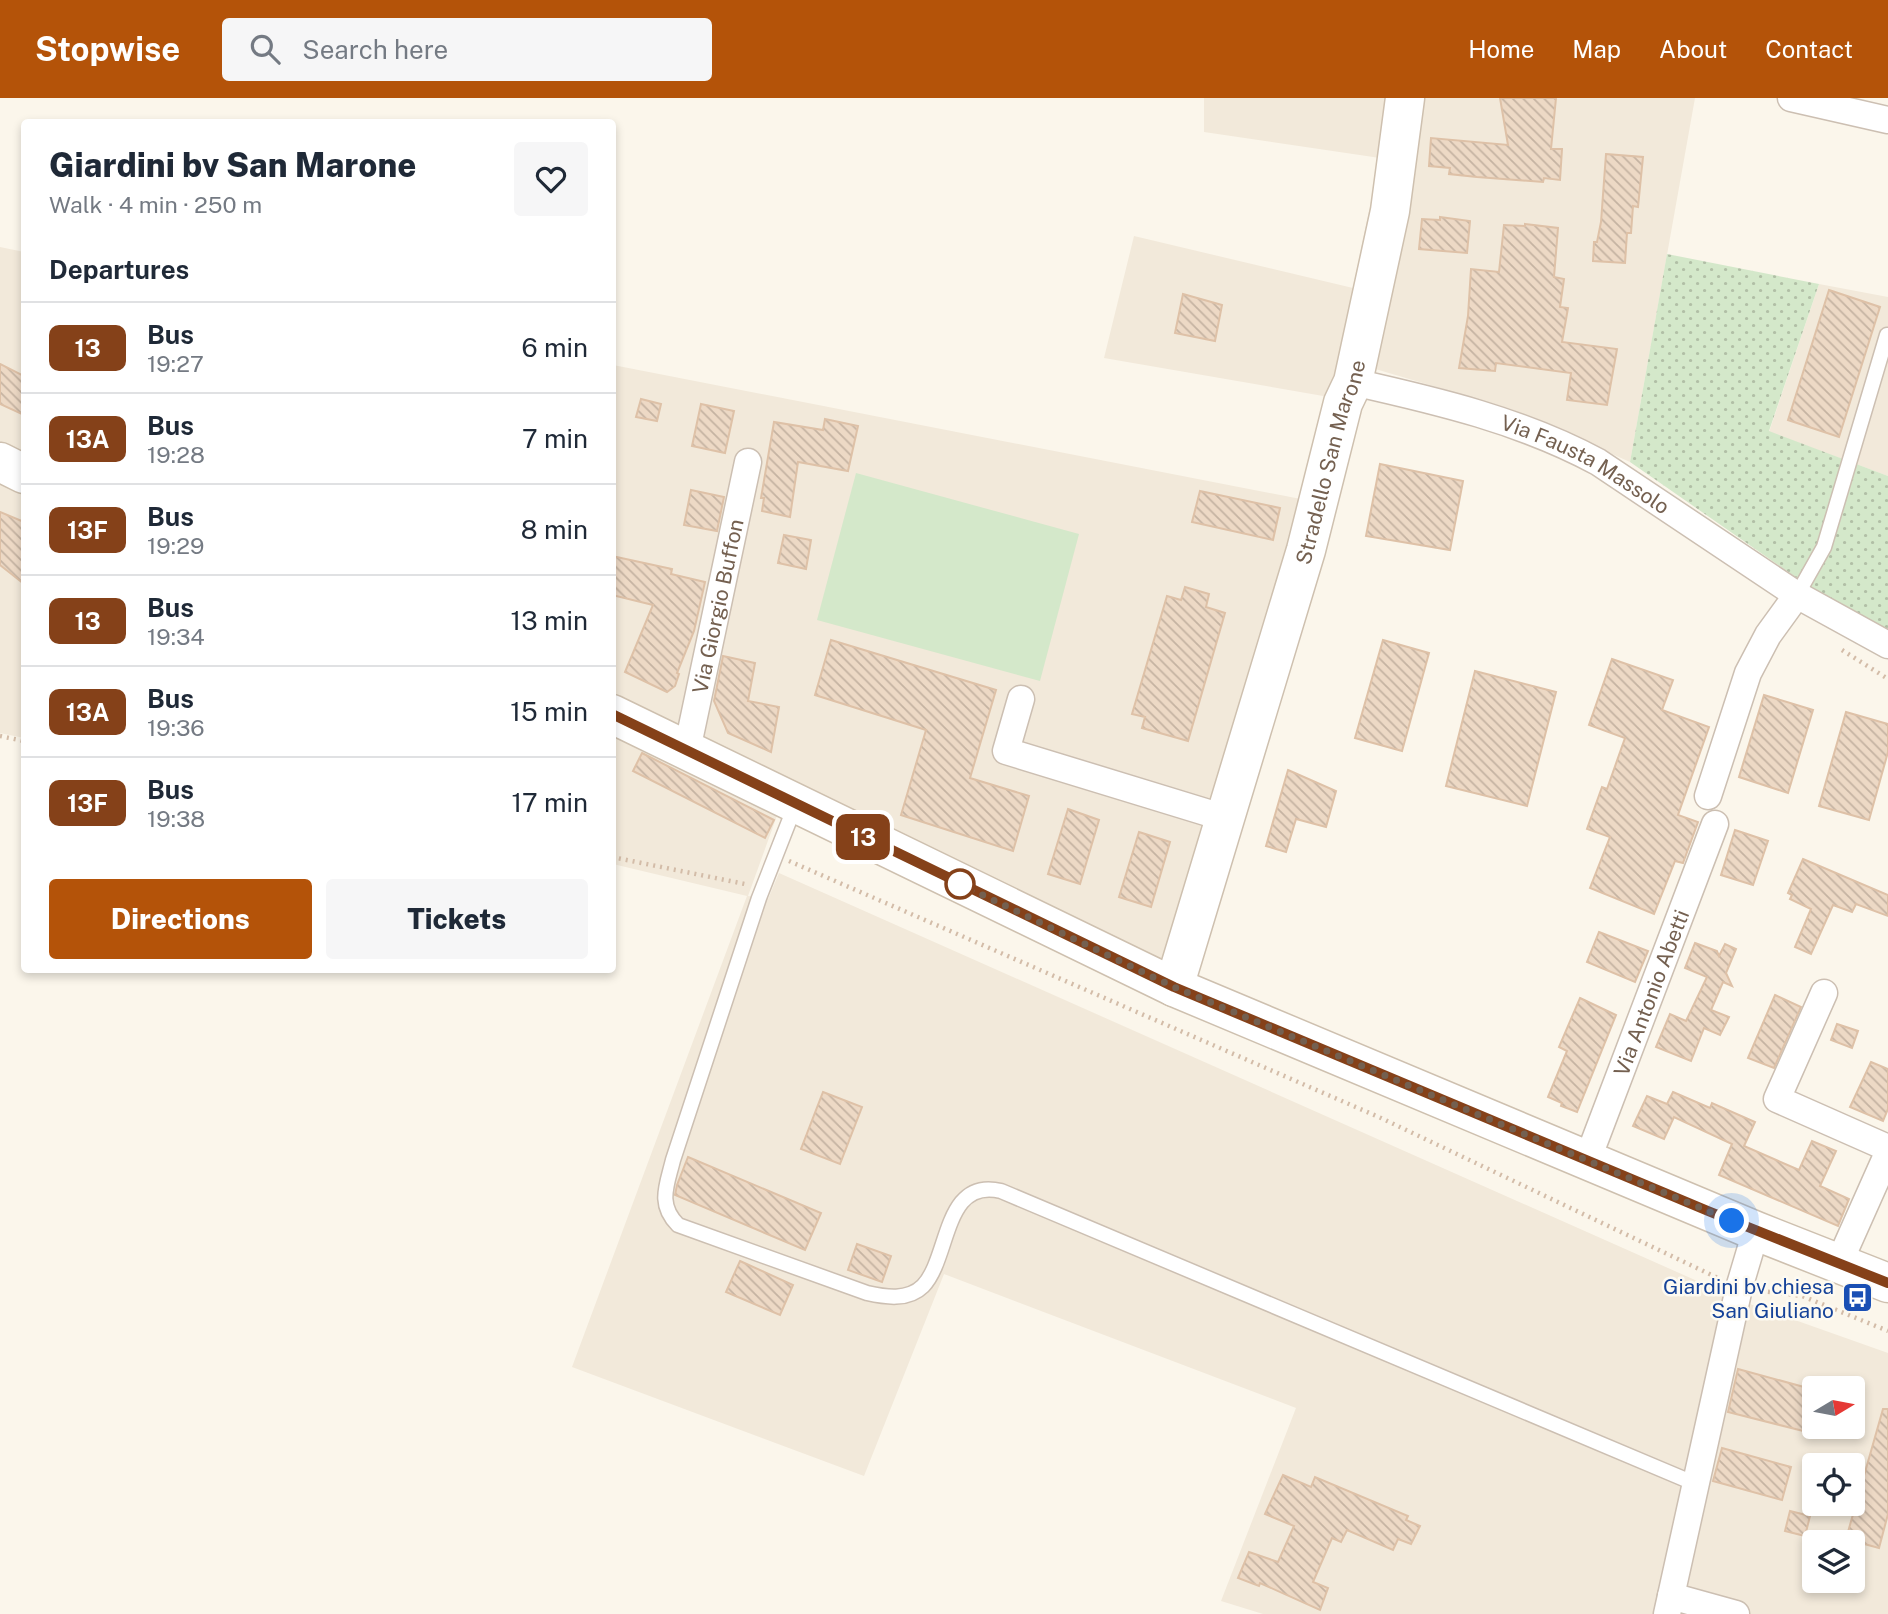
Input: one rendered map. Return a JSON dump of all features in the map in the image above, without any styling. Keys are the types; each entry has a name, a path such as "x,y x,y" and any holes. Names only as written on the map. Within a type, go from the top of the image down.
{"main road":[{"name":"Stradello San Marone","path":"1174,987 1306,550 1343,403 1353,382 1390,211 1405,98"},
{"path":"0,463 21,473"},
{"path":"616,716 1174,987 1587,1161 1888,1283"}],"street":[{"path":"1791,98 1888,120"},
{"name":"Via Fausta Massolo","path":"1353,382 1444,402 1568,445 1598,462 1797,595 1888,645"},
{"name":"Via Giorgio Buffon","path":"687,750 748,462"},
{"path":"1708,796 1756,654 1797,595"},
{"path":"1021,699 1006,751 1225,818"},
{"name":"Via Antonio Abetti","path":"1587,1161 1715,824"},
{"path":"1824,993 1777,1098 1888,1150 1839,1263"},
{"path":"1736,1614 1669,1605 1739,1288 1756,1231"}],"lane":[{"path":"1797,595 1824,547 1887,335"},
{"path":"796,804 759,898 673,1160 665,1205 669,1216 678,1225 867,1293 888,1298 909,1294 923,1285 960,1204 975,1191 987,1188 1001,1191 1696,1484"}],"path":[{"path":"1842,649 1888,679"},
{"path":"0,736 21,740"},
{"path":"616,858 756,886 770,852 1381,1118 1739,1288 1802,1296 1888,1331"}],"shaded area":[{"path":"1204,98 1695,98 1630,462 1511,409 1338,358 1329,397 1104,358 1134,236 1353,288 1380,158 1204,132"},
{"path":"0,247 21,251 21,737 0,733"},
{"path":"1819,284 1888,297 1888,476 1769,432"},
{"path":"616,366 1306,500 1163,967 787,788 748,896 768,899 779,873 1731,1296 1658,1614 1263,1614 1221,1601 1296,1408 944,1274 864,1476 572,1367 747,896 616,865"},
{"path":"1750,1304 1888,1353 1888,1614 1681,1614"}],"green space":[{"path":"1667,254 1819,284 1769,431 1888,476 1888,631 1856,619 1630,462"},
{"path":"856,473 1079,534 1040,681 817,620"}],"building":[{"path":"1500,98 1556,98 1551,149 1562,149 1560,180 1544,178 1543,182 1477,177 1449,174 1450,168 1429,166 1431,138 1508,145"},
{"path":"1606,154 1643,157 1638,207 1633,206 1631,233 1627,233 1625,263 1593,261 1594,242 1597,242 1601,222"},
{"path":"1440,217 1470,221 1467,253 1419,249 1422,219 1440,220"},
{"path":"1525,224 1558,228 1554,277 1564,279 1560,307 1568,308 1562,342 1617,349 1607,405 1567,400 1571,373 1496,363 1495,371 1459,368 1468,316 1471,269 1499,272 1504,225"},
{"path":"1829,290 1880,307 1839,437 1788,420"},
{"path":"1183,294 1222,305 1215,341 1175,333"},
{"path":"0,364 21,374 21,414 0,404"},
{"path":"641,399 661,404 657,421 636,417"},
{"path":"701,404 734,411 725,453 692,446"},
{"path":"825,419 858,426 848,471 798,462 790,517 762,511 764,498 761,498 774,422 823,430"},
{"path":"1380,464 1463,481 1450,550 1366,536"},
{"path":"691,490 724,497 717,531 684,525"},
{"path":"1200,491 1280,508 1273,540 1192,522"},
{"path":"0,512 21,521 21,582 0,565"},
{"path":"784,535 811,540 806,569 778,563"},
{"path":"616,557 672,569 671,574 705,582 694,631 677,673 679,674 675,686 667,692 625,672 653,605 616,596"},
{"path":"1185,587 1209,594 1206,607 1225,613 1188,741 1142,728 1145,717 1132,714 1167,596 1181,600"},
{"path":"831,640 996,690 970,778 1029,796 1013,851 901,815 926,730 815,695"},
{"path":"1383,640 1429,653 1402,751 1355,738"},
{"path":"723,656 755,663 748,701 779,707 771,752 728,733 714,701"},
{"path":"1612,659 1673,680 1662,710 1709,727 1678,815 1698,822 1683,863 1675,861 1654,914 1590,888 1610,837 1587,829 1602,787 1607,789 1625,738 1589,725"},
{"path":"1475,671 1556,692 1527,806 1446,786"},
{"path":"1764,695 1813,710 1788,793 1739,777"},
{"path":"1846,712 1888,724 1888,752 1869,820 1819,806"},
{"path":"642,753 774,820 765,838 633,771"},
{"path":"1288,770 1336,791 1326,827 1296,819 1286,852 1266,846"},
{"path":"1068,809 1099,820 1080,884 1048,874"},
{"path":"1735,830 1768,841 1753,885 1721,875"},
{"path":"1139,832 1170,842 1151,907 1119,897"},
{"path":"1803,859 1888,895 1888,916 1856,904 1852,912 1833,905 1811,954 1795,947 1811,909 1790,899 1792,895 1788,893"},
{"path":"1599,932 1648,951 1635,982 1587,962"},
{"path":"1695,943 1717,951 1719,956 1725,944 1736,949 1726,973 1732,986 1723,982 1711,1010 1729,1017 1720,1035 1704,1028 1691,1061 1656,1047 1670,1014 1686,1021 1707,977 1685,968"},
{"path":"1775,995 1801,1007 1774,1068 1748,1058"},
{"path":"1580,998 1616,1015 1577,1112 1548,1097 1567,1051 1559,1047"},
{"path":"1837,1024 1858,1031 1852,1048 1831,1040"},
{"path":"1871,1062 1888,1069 1888,1109 1883,1121 1850,1107"},
{"path":"823,1092 862,1107 840,1164 801,1149"},
{"path":"1673,1092 1710,1108 1712,1103 1755,1122 1744,1146 1799,1170 1812,1141 1836,1151 1820,1186 1849,1199 1838,1226 1719,1175 1732,1144 1674,1117 1664,1139 1633,1126 1647,1096 1667,1104"},
{"path":"688,1157 821,1213 805,1250 675,1195"},
{"path":"857,1244 891,1256 882,1282 848,1270"},
{"path":"740,1261 793,1285 780,1315 726,1292"},
{"path":"1738,1369 1802,1386 1802,1431 1728,1412"},
{"path":"1883,1409 1888,1409 1888,1514 1879,1548 1865,1544 1865,1530 1849,1530 1853,1516 1865,1516 1865,1472"},
{"path":"1722,1448 1791,1467 1782,1500 1713,1481"},
{"path":"1283,1475 1311,1487 1315,1477 1408,1516 1406,1520 1420,1526 1411,1544 1398,1539 1393,1550 1347,1530 1341,1542 1332,1538 1313,1582 1328,1588 1320,1610 1260,1583 1259,1586 1238,1578 1249,1552 1278,1562 1294,1526 1265,1514"},
{"path":"1790,1511 1810,1516 1806,1530 1802,1530 1802,1535 1785,1531"}],"bus line":[{"name":"13","path":"616,716 1174,987 1756,1231 1888,1283"}],"place":[{"name":"Giardini bv chiesa San Giuliano","path":"1857,1298"}],"route":[{"path":"960,884 1174,987 1732,1221"}]}
